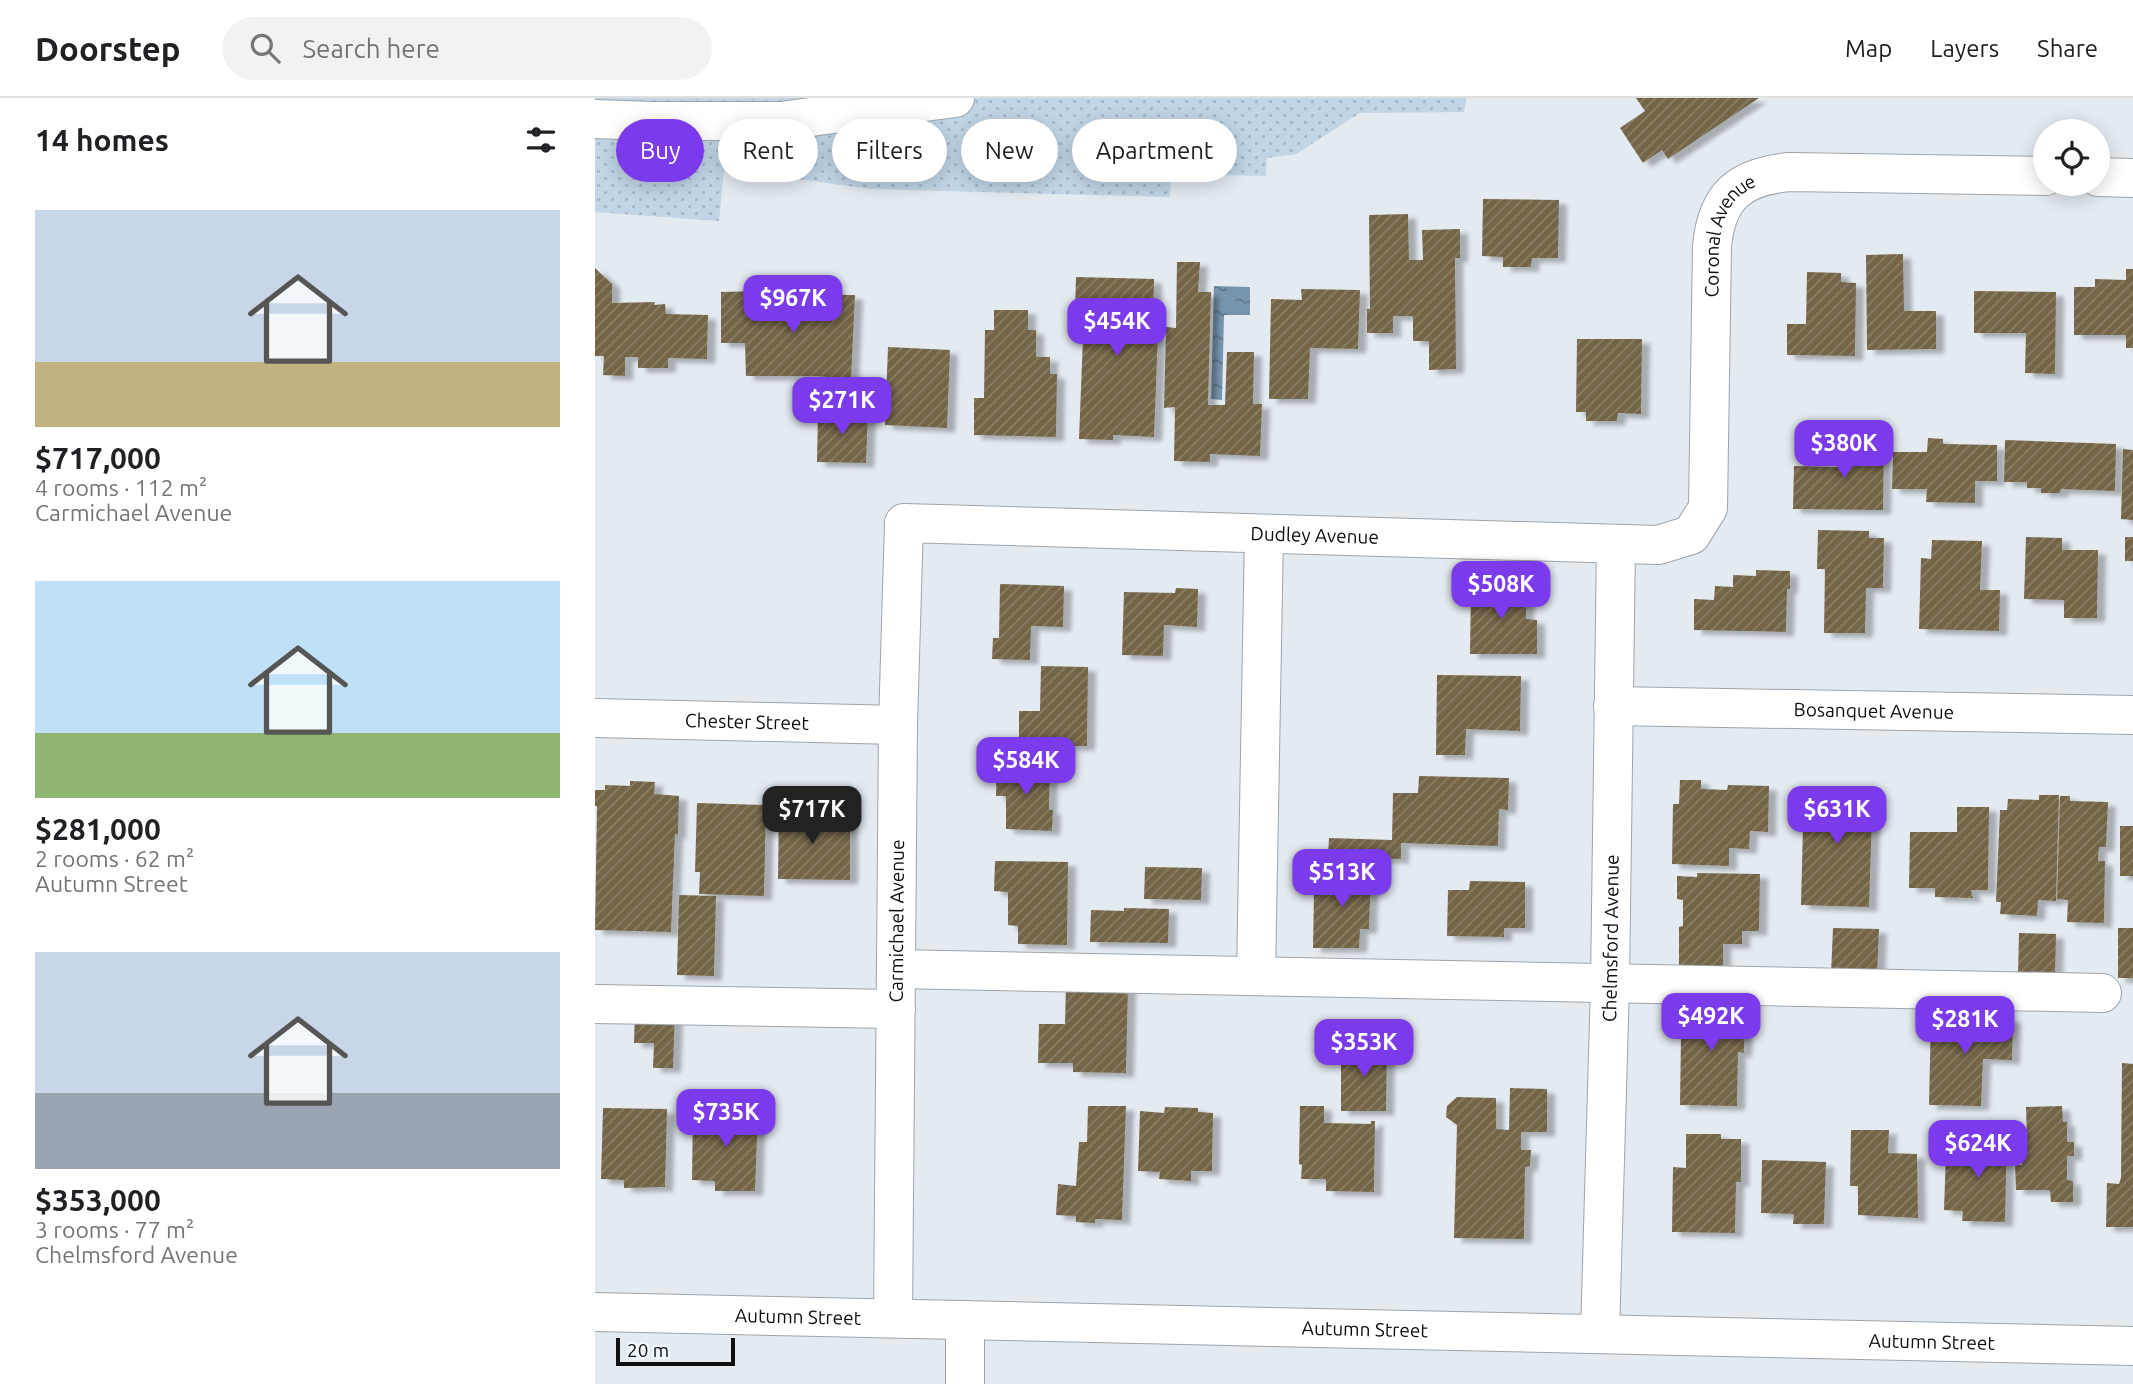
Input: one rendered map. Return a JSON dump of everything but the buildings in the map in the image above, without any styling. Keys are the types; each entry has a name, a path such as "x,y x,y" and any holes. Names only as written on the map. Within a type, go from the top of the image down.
{"street":[{"path":"595,119 781,121 955,98"},
{"name":"Coronal Avenue","path":"1708,509 1712,246 1717,219 1733,191 1763,175 1789,172 2033,176"},
{"path":"2110,177 2133,178"},
{"name":"Dudley Avenue","path":"904,523 1658,545 1691,535 1708,509"},
{"name":"Carmichael Avenue","path":"893,1318 898,726 904,523"},
{"path":"1256,976 1264,534"},
{"name":"Chelmsford Avenue","path":"1600,1334 1610,984 1616,544"},
{"name":"Bosanquet Avenue","path":"1613,706 2133,715"},
{"name":"Chester Street","path":"595,718 898,726"},
{"path":"896,969 2102,993"},
{"path":"595,1004 896,1009"},
{"name":"Autumn Street","path":"595,1311 2133,1346"},
{"path":"965,1320 965,1384"}],"shaded area":[{"path":"595,98 1466,98 1464,112 1360,113 1296,154 1267,158 1266,176 1237,175 1237,119 1072,119 1072,182 1171,182 1170,197 871,189 818,182 818,119 718,119 718,182 723,182 719,221 595,212"}],"water":[{"path":"1214,286 1250,287 1250,315 1224,315 1222,400 1211,399"}]}
